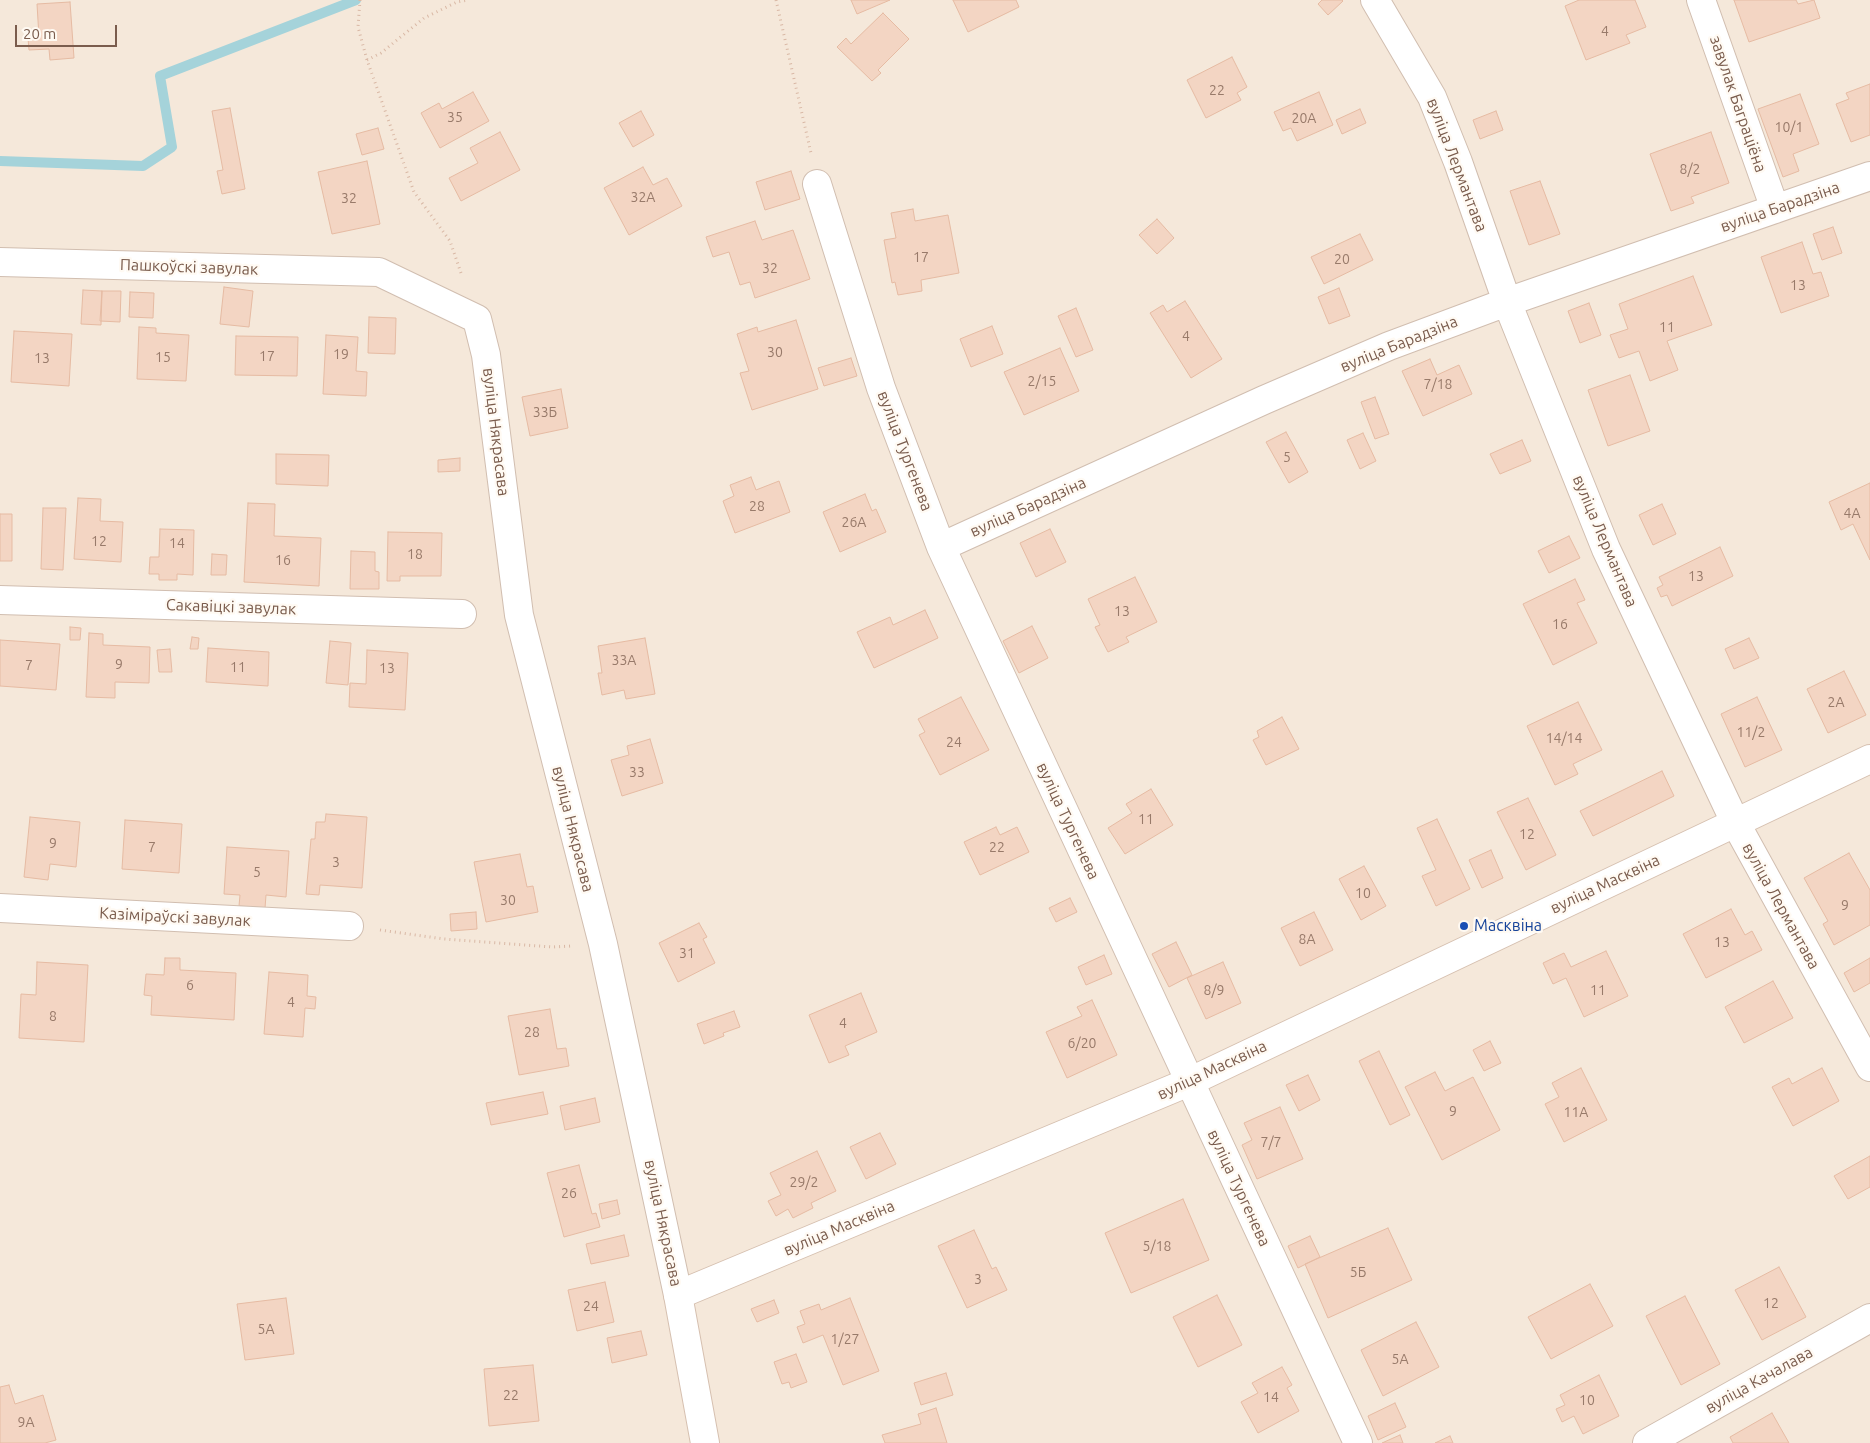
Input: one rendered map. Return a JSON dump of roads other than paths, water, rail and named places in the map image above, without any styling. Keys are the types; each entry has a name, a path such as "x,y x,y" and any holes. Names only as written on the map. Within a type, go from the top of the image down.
{"street":[{"name":"вуліца Лермантава","path":"1375,0 1432,97 1458,162 1507,302 1606,549 1735,822 1870,1067"},
{"name":"завулак Баграціёна","path":"1701,0 1775,209"},
{"name":"вуліца Барадзіна","path":"941,547 1255,404 1389,346 1507,302 1870,176"},
{"name":"вуліца Тургенева","path":"818,184 881,388 941,547 1358,1443"},
{"name":"Пашкоўскі завулак","path":"0,262 379,272"},
{"name":"вуліца Някрасава","path":"379,272 477,319 486,354 520,615 603,944 678,1294 705,1443"},
{"name":"Сакавіцкі завулак","path":"0,600 462,614"},
{"name":"вуліца Масквіна","path":"678,1294 1189,1082 1870,759"},
{"name":"Казіміраўскі завулак","path":"0,908 349,926"},
{"name":"вуліца Качалава","path":"1648,1443 1870,1318"}],"waterway":[{"path":"0,161 143,166 172,147 160,76 356,0"}],"place":[{"name":"Масквіна","path":"1464,926"}]}
